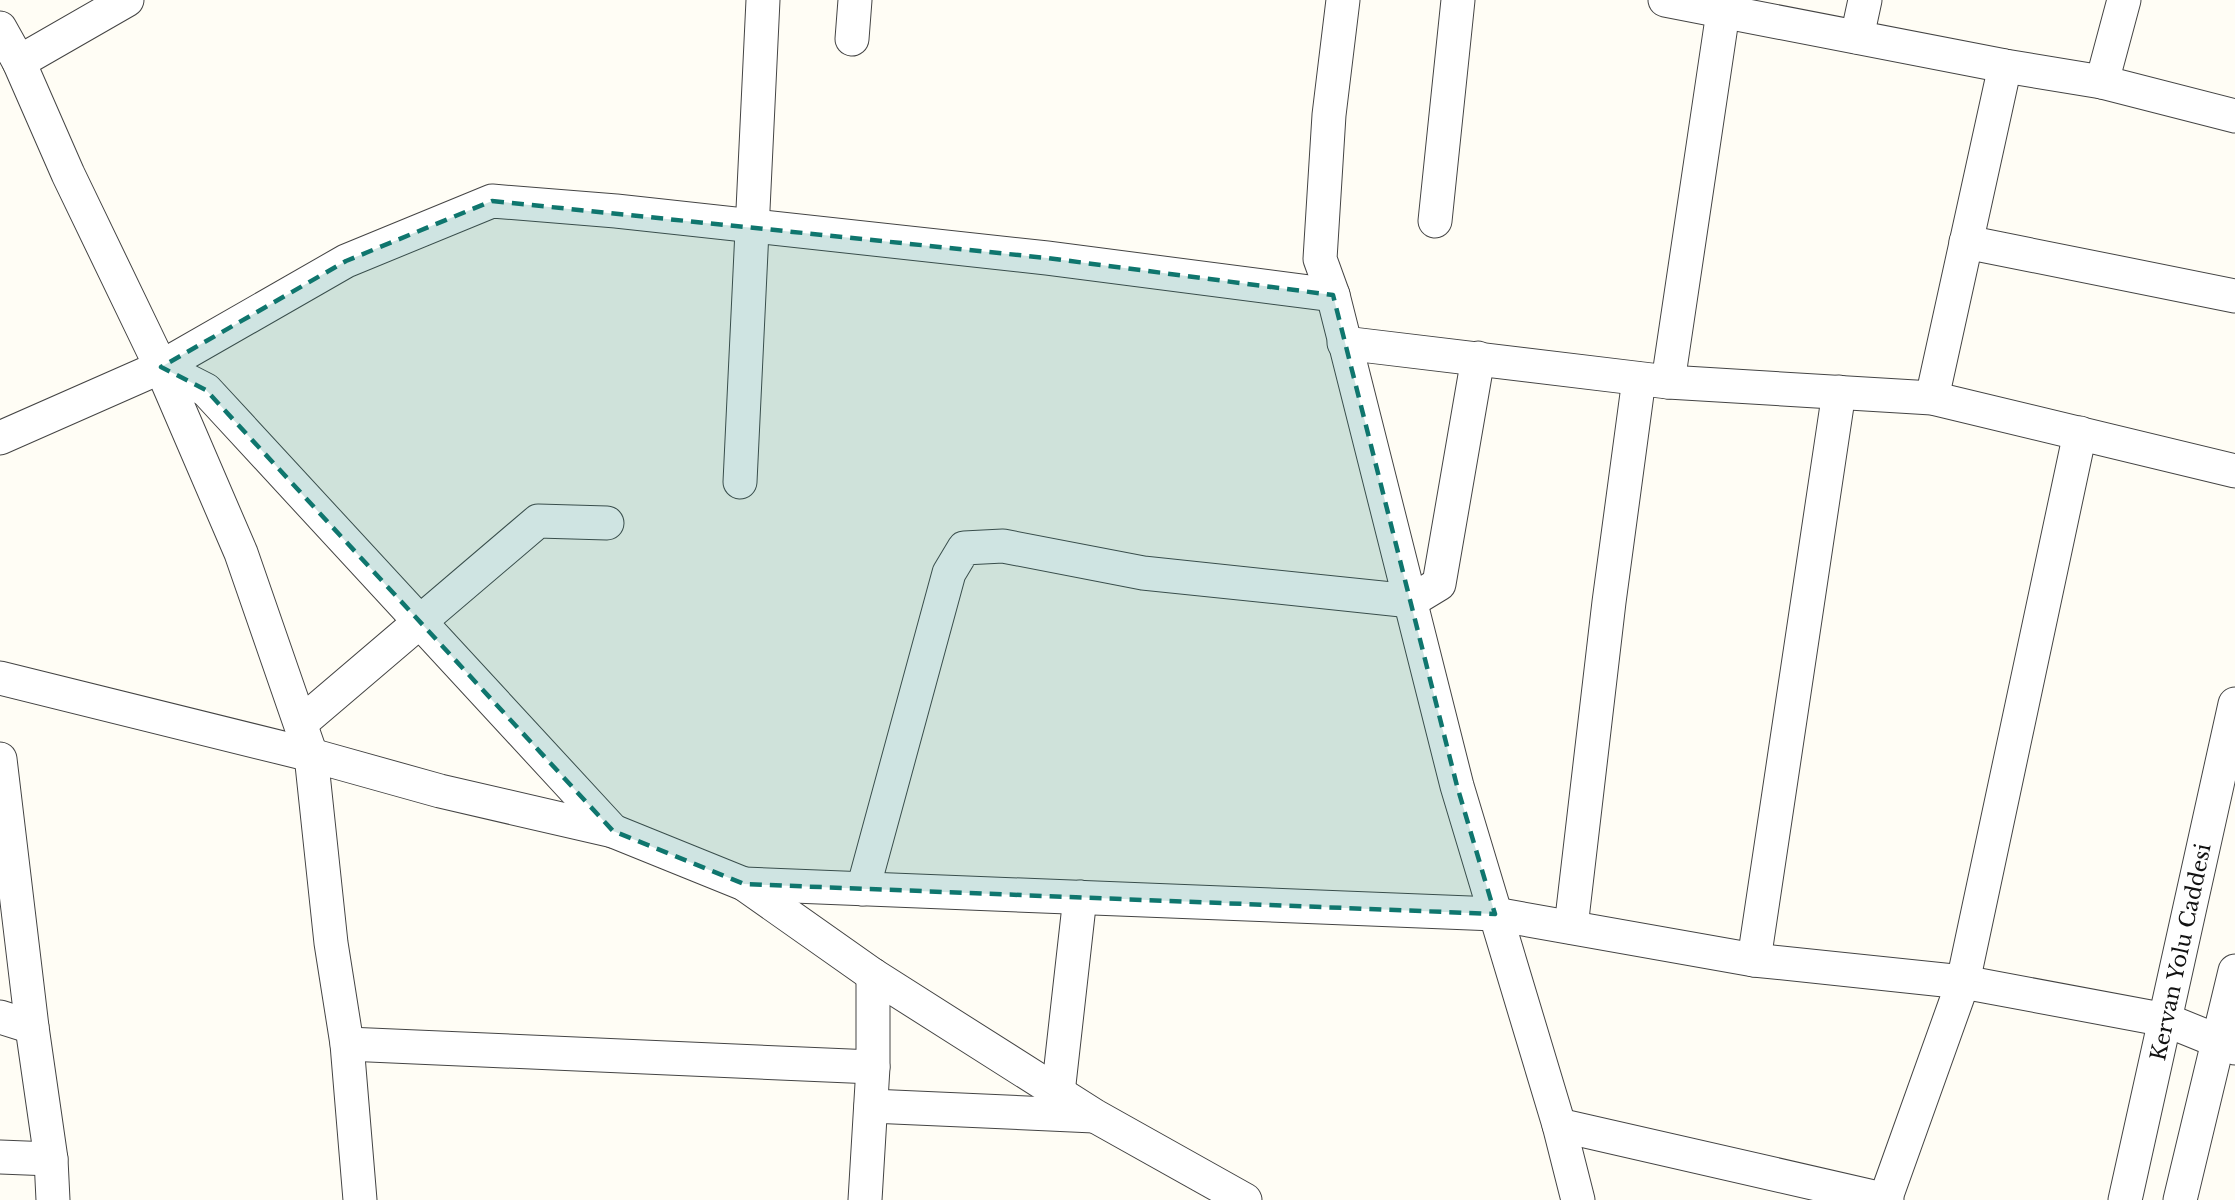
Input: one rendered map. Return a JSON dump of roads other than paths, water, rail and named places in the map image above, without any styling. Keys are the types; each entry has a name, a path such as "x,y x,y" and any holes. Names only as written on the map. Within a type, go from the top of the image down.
{"street":[{"path":"20,62 127,0"},
{"path":"740,482 763,0"},
{"path":"852,39 855,0"},
{"path":"1342,0 1329,115 1320,259 1333,295 1457,786 1559,1125 1578,1200"},
{"path":"1435,221 1458,0"},
{"path":"1665,0 2004,66 2102,82 2235,116"},
{"path":"1857,37 1865,0"},
{"path":"2102,82 2124,0"},
{"path":"1570,927 1608,602 1654,381 1723,12"},
{"path":"0,28 20,62 68,174 161,367 241,553 311,755 331,943 347,1044 360,1200"},
{"path":"1932,398 2004,66"},
{"path":"0,438 161,367 346,261 492,201 616,211 1047,258 1333,295"},
{"path":"1966,242 2235,296"},
{"path":"1344,343 1654,381 1932,398 2235,471"},
{"path":"862,889 949,573 964,548 1003,546 1143,573 1411,601 1439,584 1478,358"},
{"path":"161,367 206,390 613,831"},
{"path":"1754,960 1839,392"},
{"path":"1559,1125 1886,1200 1962,982 2080,433"},
{"path":"301,723 538,521 607,523"},
{"path":"0,678 311,755 440,791 613,831 744,884 873,975 1058,1093 1245,1200"},
{"name":"Kervan Yolu Caddesi","path":"2125,1200 2235,704"},
{"path":"0,759 32,1027 51,1159 53,1200"},
{"path":"744,884 1495,914 1754,960 1962,982 2166,1020 2227,1045"},
{"path":"1058,1093 1080,897"},
{"path":"2180,1200 2227,1045 2235,971"},
{"path":"865,1200 873,1067 873,975"},
{"path":"0,1017 32,1027"},
{"path":"347,1044 873,1067"},
{"path":"871,1106 1095,1116"},
{"path":"0,1157 51,1159"}]}
